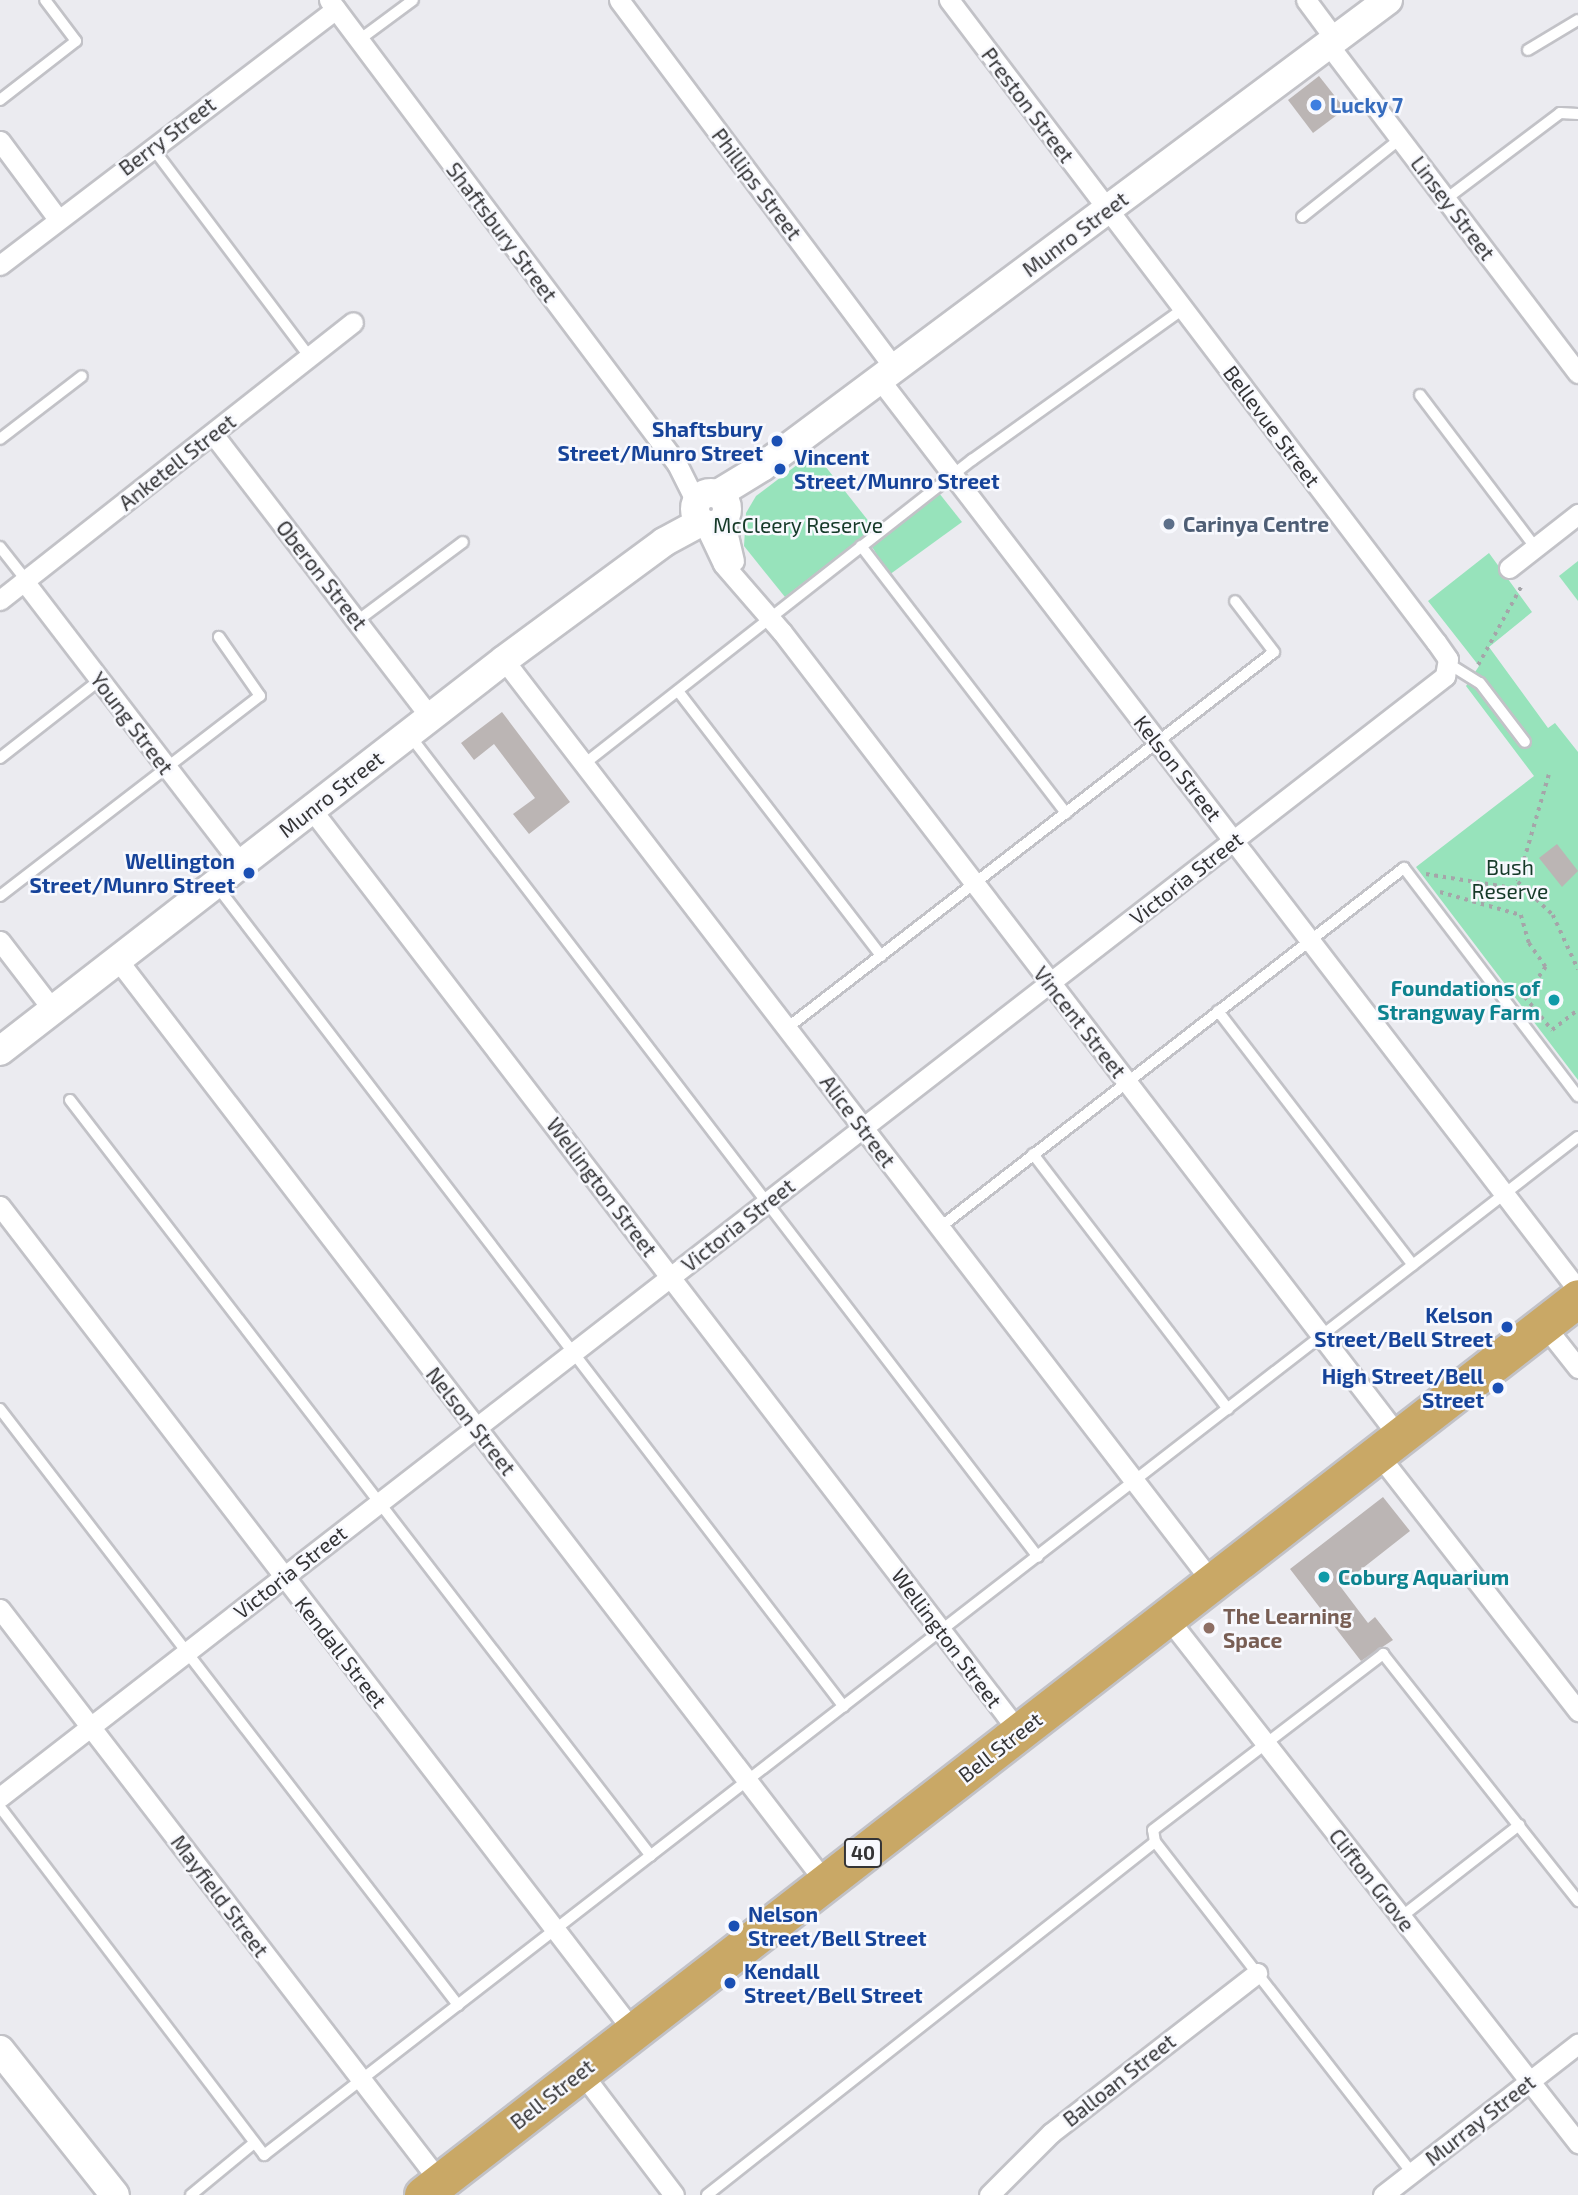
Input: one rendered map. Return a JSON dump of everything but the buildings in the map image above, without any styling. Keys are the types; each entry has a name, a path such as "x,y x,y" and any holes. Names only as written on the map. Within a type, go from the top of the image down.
{"highway":[{"name":"Bell Street","path":"431,2188 1578,1298"}],"street":[{"name":"Phillips Street","path":"619,0 887,374"},
{"name":"Preston Street","path":"949,0 1107,209"},
{"name":"Linsey Street","path":"1306,0 1400,139 1578,373"},
{"name":"Munro Street","path":"0,1051 504,660 1388,0"},
{"name":"Shaftsbury Street","path":"332,5 709,508"},
{"name":"Berry Street","path":"0,265 332,5"},
{"path":"0,141 58,219"},
{"name":"Bellevue Street","path":"1107,209 1436,642 1449,664"},
{"name":"Anketell Street","path":"0,600 353,322"},
{"name":"Kelson Street","path":"887,374 954,476 1578,1290"},
{"name":"Oberon Street","path":"213,434 357,621 419,725"},
{"name":"Vincent Street","path":"709,508 723,565 766,612 1321,1336 1388,1446 1578,1711"},
{"path":"1509,568 1578,513"},
{"name":"Young Street","path":"25,581 241,864"},
{"name":"Alice Street","path":"504,660 1212,1582"},
{"name":"Victoria Street","path":"0,1797 1440,681 1449,664"},
{"name":"Wellington Street","path":"312,810 1019,1732"},
{"path":"0,941 53,1010"},
{"name":"Nelson Street","path":"117,959 825,1882"},
{"name":"Kendall Street","path":"0,1206 633,2031"},
{"path":"1544,1325 1578,1368"},
{"name":"Mayfield Street","path":"0,1609 361,2081 431,2188"},
{"name":"Clifton Grove","path":"1167,1617 1578,2143"},
{"name":"Balloan Street","path":"989,2195 1051,2133 1256,1973"},
{"name":"Murray Street","path":"1383,2195 1578,2044"},
{"path":"0,2050 115,2195"},
{"path":"581,2072 667,2192"}],"lane":[{"path":"0,100 76,41 45,0"},
{"path":"359,40 413,0"},
{"path":"1528,50 1578,20"},
{"path":"1446,199 1560,113 1578,114"},
{"path":"1302,217 1400,139"},
{"path":"152,147 309,356"},
{"path":"584,764 678,691 766,612 861,546 1183,309"},
{"path":"0,439 82,376"},
{"path":"1420,395 1535,547"},
{"path":"357,621 463,542"},
{"path":"861,546 1066,813"},
{"path":"0,547 25,581"},
{"path":"787,1028 1274,652 1235,601"},
{"path":"0,896 70,836 166,768 260,696 219,637"},
{"path":"1449,664 1477,680 1525,742"},
{"path":"0,758 100,680"},
{"path":"678,691 881,956"},
{"path":"419,725 766,1203 1038,1557"},
{"path":"939,1228 1218,1011 1407,872 1578,1096"},
{"path":"215,884 844,1707"},
{"path":"1218,1011 1413,1265"},
{"path":"71,1100 651,1856"},
{"path":"0,1807 264,2155 1578,1137"},
{"path":"1033,1154 1228,1409"},
{"path":"0,1409 458,2005"},
{"path":"1412,2173 1155,1842 1153,1830 1383,1654 1578,1901"},
{"path":"1401,1917 1519,1825"},
{"path":"707,2195 1155,1842"},
{"path":"191,2195 254,2143"}],"path":[{"path":"1477,680 1477,663 1522,585"},
{"path":"1520,889 1549,775"},
{"path":"1407,872 1520,889 1553,915 1578,969"},
{"path":"1418,886 1521,915 1529,943 1546,967 1525,997 1552,1030 1578,1010"}],"green space":[{"name":"McCleery Reserve","path":"814,452 874,528 785,597 744,546 746,513 756,496"},
{"path":"939,493 962,522 889,575 871,545"},
{"name":"Bush Reserve","path":"1489,553 1532,612 1489,647 1548,728 1555,723 1578,752 1578,1080 1416,867 1534,776 1466,686 1479,666 1428,601"},
{"path":"1578,561 1578,601 1559,576"}],"place":[{"name":"Lucky 7","path":"1316,105"},
{"name":"Shaftsbury Street/Munro Street","path":"777,441"},
{"name":"Vincent Street/Munro Street","path":"780,469"},
{"name":"Carinya Centre","path":"1169,524"},
{"name":"Wellington Street/Munro Street","path":"249,873"},
{"name":"Foundations of Strangway Farm","path":"1554,1000"},
{"name":"Kelson Street/Bell Street","path":"1507,1327"},
{"name":"High Street/Bell Street","path":"1498,1388"},
{"name":"Coburg Aquarium","path":"1324,1577"},
{"name":"The Learning Space","path":"1209,1628"},
{"name":"Nelson Street/Bell Street","path":"734,1926"},
{"name":"Kendall Street/Bell Street","path":"730,1983"}]}
